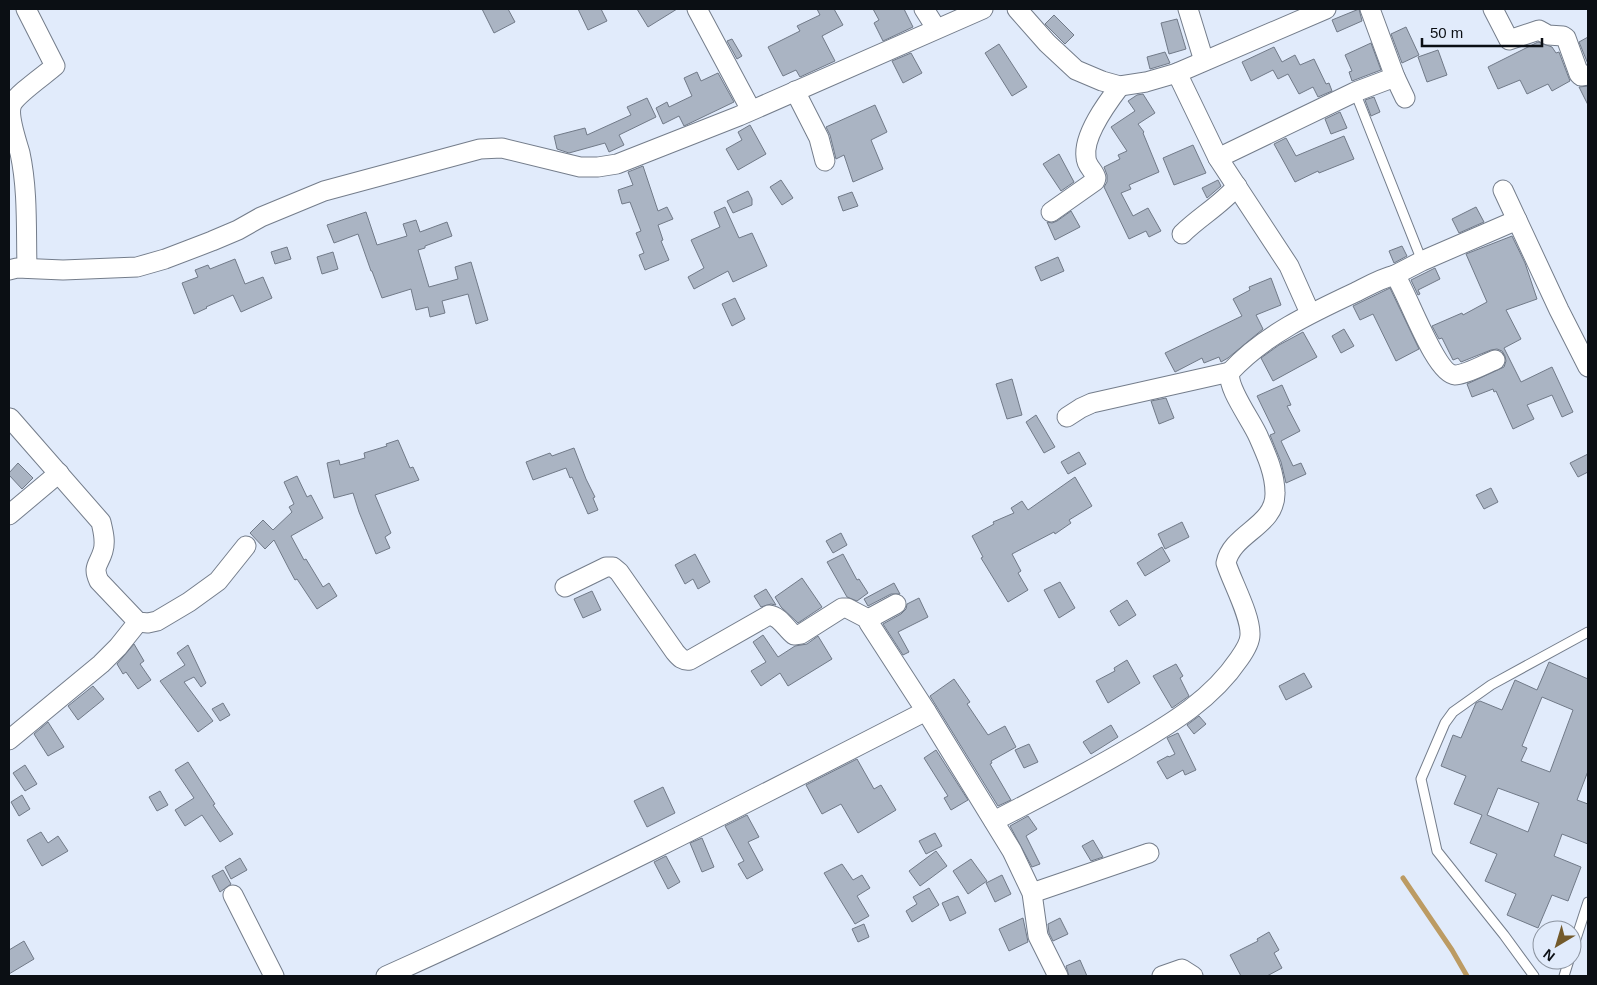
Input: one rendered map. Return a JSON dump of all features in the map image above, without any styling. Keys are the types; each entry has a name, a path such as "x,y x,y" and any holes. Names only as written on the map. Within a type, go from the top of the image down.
{"street":[{"path":"26,9 55,66 12,104 13,146 23,166 26,202 18,269 63,270 137,267 165,259 212,242 270,213 324,192 480,149 502,148 580,167 617,164 751,110 983,9"},
{"path":"697,9 751,110"},
{"path":"924,9 936,28"},
{"path":"1017,9 1047,43 1076,70 1120,86 1146,82 1177,73 1326,9"},
{"path":"1188,9 1204,61"},
{"path":"1370,9 1405,98"},
{"path":"1493,9 1509,40 1538,30 1548,35 1566,38 1579,74 1581,76 1588,75"},
{"path":"1177,73 1218,158 1289,266 1310,313"},
{"path":"1218,158 1355,92 1395,76"},
{"path":"1051,212 1095,181 1096,175 1087,164 1086,148 1094,127 1120,86"},
{"path":"795,91 819,138 824,162"},
{"path":"1182,234 1194,222 1227,197 1237,186"},
{"path":"1503,190 1559,310 1586,355"},
{"path":"1067,417 1092,403 1230,372 1253,351 1310,313 1422,261 1518,220"},
{"path":"1395,275 1432,352 1447,371 1454,375 1460,374 1495,360"},
{"path":"994,821 1094,769 1177,720 1210,694 1230,673 1246,648 1250,636 1248,620 1226,563 1227,556 1233,546 1264,519 1272,508 1275,495 1273,473 1259,436 1230,383 1230,372"},
{"path":"10,418 101,522 104,535 104,550 96,565 96,574 99,581 138,622 148,623 157,620 189,602 218,581 246,546"},
{"path":"9,515 59,473"},
{"path":"565,587 606,567 613,567 619,572 675,652 681,659 686,661 769,615 774,615 778,618 794,635 801,634 842,608 848,608 870,620"},
{"path":"870,620 896,604"},
{"path":"870,620 869,623 926,711 1012,851 1032,893 1038,936 1058,976"},
{"path":"9,740 101,664 118,647 138,622"},
{"path":"386,976 602,876 926,711"},
{"path":"1032,893 1150,853"},
{"path":"233,895 274,976"},
{"path":"1162,976 1182,969 1193,976"}],"lane":[{"path":"1355,92 1422,261"},
{"path":"1534,976 1437,851 1421,779 1445,723 1453,712 1491,685 1588,632"},
{"path":"1582,920 1588,902"}],"building":[{"path":"482,9 508,9 515,22 494,33"},
{"path":"578,9 601,9 607,21 588,30"},
{"path":"637,9 677,9 648,27"},
{"path":"817,9 834,9 843,25 822,36 835,61 800,77 796,70 783,76 768,47 800,31 797,26 820,15"},
{"path":"873,9 904,9 913,27 883,41 874,23 879,20"},
{"path":"1359,9 1362,21 1337,32 1332,20"},
{"path":"1054,15 1074,35 1065,44 1045,24"},
{"path":"1177,19 1186,49 1169,54 1161,23"},
{"path":"1406,27 1419,55 1402,63 1391,34"},
{"path":"1588,37 1588,64 1579,42"},
{"path":"732,39 742,56 737,59 727,41"},
{"path":"1538,42 1552,47 1556,53 1559,52 1570,81 1552,91 1548,84 1527,94 1520,80 1498,89 1488,67"},
{"path":"1371,43 1381,70 1352,81 1349,72 1352,71 1345,55"},
{"path":"999,44 1027,87 1012,96 985,53"},
{"path":"1274,47 1282,62 1295,55 1300,65 1314,59 1326,84 1329,83 1332,91 1318,97 1313,87 1299,94 1288,74 1278,79 1273,70 1251,81 1242,62"},
{"path":"1438,50 1447,75 1427,82 1418,57"},
{"path":"1165,52 1170,63 1150,69 1147,57"},
{"path":"911,53 922,73 903,83 892,61"},
{"path":"697,72 701,81 718,73 734,102 684,126 679,116 663,124 656,108 667,102 669,107 692,96 684,78"},
{"path":"1588,86 1588,105 1579,87"},
{"path":"1143,94 1155,113 1138,124 1144,132 1159,172 1129,185 1131,189 1121,193 1133,216 1148,208 1161,231 1149,237 1146,231 1129,239 1104,187 1107,182 1107,175 1104,167 1120,159 1118,155 1127,151 1111,127 1135,111 1128,101 1137,95"},
{"path":"1374,97 1380,112 1371,116 1365,100"},
{"path":"647,98 656,117 619,135 624,145 609,152 605,143 569,153 557,149 554,136 585,128 587,135 631,115 627,107"},
{"path":"875,105 887,132 871,140 883,169 853,182 844,155 836,159 826,127"},
{"path":"1340,112 1347,128 1331,134 1325,119"},
{"path":"750,125 766,154 738,170 726,149 742,140 738,132"},
{"path":"1344,136 1354,159 1319,173 1318,171 1295,182 1274,144 1286,138 1296,156"},
{"path":"1193,145 1206,173 1174,185 1163,158"},
{"path":"1059,154 1074,182 1061,191 1043,164"},
{"path":"643,166 658,211 667,207 673,219 658,225 663,240 661,241 669,260 645,270 639,255 644,253 636,233 641,231 630,202 622,204 618,190 633,185 628,172"},
{"path":"781,180 793,198 782,205 770,187"},
{"path":"1218,180 1221,186 1207,198 1202,188"},
{"path":"748,191 752,199 752,205 733,213 727,201"},
{"path":"852,192 858,206 843,211 838,197"},
{"path":"725,207 739,238 752,233 767,266 733,282 728,271 694,289 688,277 704,268 691,240 720,227 714,212"},
{"path":"1476,207 1484,222 1459,233 1452,219"},
{"path":"1071,211 1080,227 1055,240 1047,222 1057,221"},
{"path":"366,212 377,245 407,236 403,224 416,220 420,232 447,222 452,236 418,250 429,287 458,279 455,267 471,262 488,320 476,324 468,294 442,301 445,313 430,317 428,307 416,310 411,289 382,298 358,234 334,243 327,225"},
{"path":"1512,236 1525,263 1537,299 1506,310 1521,339 1504,348 1521,382 1552,367 1573,412 1562,417 1552,395 1527,405 1534,419 1513,429 1496,391 1494,392 1493,389 1472,397 1467,384 1504,367 1506,361 1502,351 1497,349 1491,350 1461,362 1458,358 1453,360 1442,338 1439,339 1432,326 1462,313 1463,315 1487,302 1466,254"},
{"path":"1402,246 1407,256 1394,263 1389,251"},
{"path":"287,247 291,259 275,264 271,252"},
{"path":"333,252 338,269 322,274 317,257"},
{"path":"1058,257 1064,271 1041,281 1035,267"},
{"path":"235,259 245,284 263,277 272,298 241,312 233,295 194,314 182,283 198,277 195,270 208,265 210,269"},
{"path":"1435,268 1440,279 1418,290 1420,294 1418,295 1411,280"},
{"path":"1271,278 1281,305 1256,315 1263,329 1221,362 1219,357 1204,363 1202,358 1175,372 1165,353 1242,316 1233,299 1250,290 1249,287"},
{"path":"1390,288 1419,349 1396,361 1373,314 1360,320 1353,306"},
{"path":"735,298 745,319 732,326 722,304"},
{"path":"1344,329 1354,346 1341,353 1332,336"},
{"path":"1303,332 1317,357 1273,381 1261,358 1279,345"},
{"path":"1012,379 1022,415 1007,419 996,384"},
{"path":"1282,385 1291,405 1287,406 1300,431 1281,441 1293,466 1301,463 1306,474 1286,483 1281,462 1270,435 1275,433 1257,396"},
{"path":"1166,398 1174,418 1159,424 1151,401"},
{"path":"1036,415 1055,447 1044,453 1026,422"},
{"path":"398,440 410,468 413,467 419,480 375,495 391,533 385,537 390,548 376,554 353,493 334,498 327,463 339,460 340,465 365,458 364,453 387,446 386,444"},
{"path":"574,448 595,497 593,498 598,510 588,514 572,477 570,478 566,468 533,480 526,462 550,453 552,456"},
{"path":"1079,452 1086,464 1068,474 1061,462"},
{"path":"1588,454 1588,472 1578,477 1570,463"},
{"path":"18,463 33,478 22,489 9,475"},
{"path":"297,476 307,497 311,495 323,518 291,536 304,560 306,559 323,587 329,583 337,596 317,609 297,579 295,580 274,540 265,549 250,533 263,520 273,530 292,512 289,507 294,504 284,482"},
{"path":"1075,477 1092,506 1069,520 1071,523 1055,534 1054,532 1012,554 1021,571 1018,573 1028,590 1008,602 981,558 983,557 972,536 994,524 993,522 1014,513 1011,508 1022,501 1028,510"},
{"path":"1491,488 1498,502 1484,509 1476,495"},
{"path":"1182,522 1189,537 1165,549 1158,534"},
{"path":"841,533 847,545 833,553 826,541"},
{"path":"1162,547 1170,561 1145,576 1137,563"},
{"path":"695,554 710,582 698,589 693,579 685,584 675,565"},
{"path":"843,554 857,580 859,579 868,593 857,601 847,597 827,562"},
{"path":"802,578 822,607 798,623 781,607 775,597"},
{"path":"1060,582 1075,608 1059,618 1044,590"},
{"path":"894,583 900,594 891,594 868,606 864,599"},
{"path":"766,589 776,605 771,604 761,607 754,596"},
{"path":"592,591 601,610 583,618 574,599"},
{"path":"919,598 928,617 898,632 909,652 903,655 883,624 901,614 906,609 907,604"},
{"path":"1127,600 1136,615 1119,626 1110,611"},
{"path":"763,635 778,657 795,646 807,644 818,636 832,659 788,686 780,673 761,686 751,671 766,662 753,642"},
{"path":"134,644 144,661 140,664 151,680 138,689 126,672 123,674 117,664"},
{"path":"188,645 206,683 201,687 194,677 184,682 213,721 198,732 160,681 185,665 177,653"},
{"path":"1127,660 1140,683 1108,703 1096,681 1115,671 1114,668"},
{"path":"1549,662 1588,679 1588,771 1577,800 1588,804 1588,844 1562,834 1554,856 1581,867 1568,901 1552,895 1541,920 1532,920 1532,925 1507,915 1516,894 1485,881 1497,854 1470,843 1482,815 1454,804 1466,776 1441,766 1453,735 1461,738 1476,703 1480,701 1502,710 1515,680 1537,690","holes":["1542,697 1573,710 1550,772 1521,761 1527,748 1522,746","1498,788 1539,803 1528,832 1487,815"]},
{"path":"1176,664 1183,676 1180,678 1189,696 1172,708 1153,676"},
{"path":"1304,673 1312,687 1286,700 1279,686"},
{"path":"954,679 970,702 967,704 988,735 1005,726 1016,747 991,761 992,763 990,764 1011,800 998,806 930,696"},
{"path":"93,686 104,699 78,720 68,706"},
{"path":"223,703 230,715 220,721 212,709"},
{"path":"1199,716 1206,724 1194,734 1187,725"},
{"path":"48,722 64,747 48,756 34,734"},
{"path":"1111,725 1118,737 1091,754 1083,742"},
{"path":"1178,733 1196,770 1185,775 1183,770 1167,779 1157,762 1175,754 1167,738"},
{"path":"1029,744 1038,762 1024,768 1015,750"},
{"path":"936,750 968,800 951,810 944,798 948,796 924,758"},
{"path":"857,759 874,789 881,785 896,810 858,833 841,804 822,814 806,785"},
{"path":"188,762 215,804 213,805 233,834 220,842 202,815 185,826 175,810 194,798 175,770"},
{"path":"25,765 37,784 25,791 13,773"},
{"path":"663,787 675,813 647,827 634,801"},
{"path":"160,791 168,805 157,811 149,797"},
{"path":"22,795 30,809 19,816 11,802"},
{"path":"747,815 759,837 748,842 763,870 747,879 738,864 744,861 725,826"},
{"path":"1028,816 1037,829 1026,836 1040,864 1032,867 1010,826"},
{"path":"41,832 48,843 58,836 68,851 42,866 27,840"},
{"path":"935,833 942,846 926,854 919,841"},
{"path":"702,838 714,867 702,872 690,843"},
{"path":"1093,840 1103,857 1091,861 1082,846"},
{"path":"936,851 947,866 920,886 909,871"},
{"path":"666,856 680,882 668,889 654,862"},
{"path":"240,858 247,870 231,879 225,867"},
{"path":"971,859 987,881 968,894 953,871"},
{"path":"842,864 853,880 862,875 870,888 857,896 869,916 855,924 824,873"},
{"path":"223,870 231,884 220,892 212,876"},
{"path":"1002,875 1011,894 995,902 986,883"},
{"path":"929,888 939,905 912,922 906,911 917,904 913,897"},
{"path":"958,896 966,913 950,921 942,903"},
{"path":"1023,918 1028,942 1009,951 999,929"},
{"path":"1060,918 1068,934 1053,941 1049,933 1048,924"},
{"path":"864,924 869,937 858,942 852,929"},
{"path":"1269,932 1279,950 1274,953 1282,968 1267,976 1241,976 1230,955 1258,941 1257,939"},
{"path":"24,941 34,959 9,974 9,950"},
{"path":"1080,960 1087,976 1069,976 1066,966"}],"waterway":[{"path":"1403,878 1452,950 1467,976"}]}
